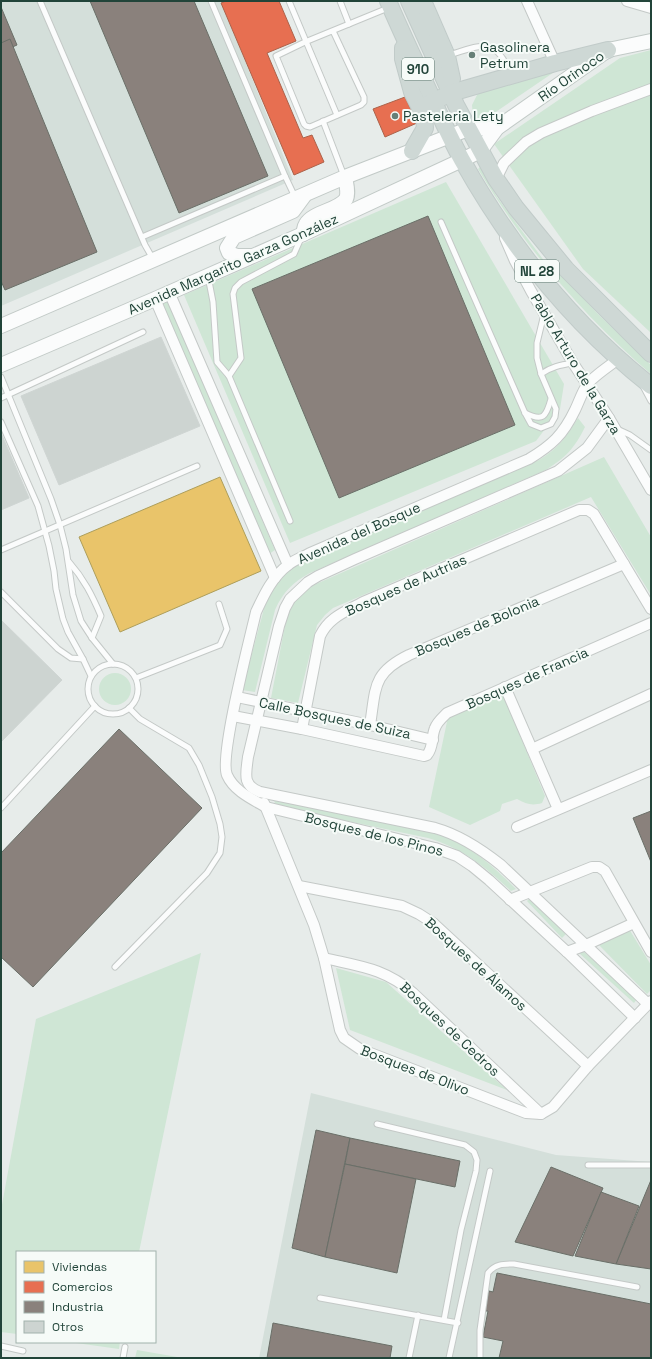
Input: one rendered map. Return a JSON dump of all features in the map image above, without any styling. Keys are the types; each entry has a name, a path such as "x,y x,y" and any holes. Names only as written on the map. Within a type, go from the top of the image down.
{"main road":[{"name":"910","path":"409,1 468,128"},
{"path":"423,1 447,56 452,81 451,93"},
{"name":"910","path":"389,4 404,38 427,104 450,136"},
{"name":"Río Orinoco","path":"480,151 497,128 608,50 651,41"},
{"path":"412,151 425,128 424,116 427,104 451,93 608,50"},
{"path":"1,326 345,177 468,128 497,128"},
{"name":"NL 28","path":"468,128 496,179 516,208 566,269 651,354"},
{"name":"NL 28","path":"450,136 462,160 495,214 525,256 555,293 618,359 651,386"},
{"name":"Avenida Margarito Garza González","path":"1,365 303,234 480,151"},
{"path":"303,234 306,224 311,219 342,203 346,198 347,189 345,177"},
{"path":"252,256 232,255 227,248 234,237 293,211 301,196"}],"street":[{"path":"527,1 556,63"},
{"path":"627,1 651,8"},
{"path":"496,179 504,163 514,152 531,139 592,111 651,89"},
{"name":"Pablo Arturo de la Garza","path":"495,214 515,261 544,313 573,363 612,423 651,490"},
{"path":"170,292 288,565"},
{"path":"155,299 275,578"},
{"path":"587,384 618,359"},
{"name":"Avenida del Bosque","path":"230,779 225,769 225,762 233,716 256,612 263,596 275,578 288,565 310,553 529,459 558,439 573,415 587,384"},
{"name":"Avenida del Bosque","path":"248,784 246,774 248,757 260,702 284,608 296,592 308,582 355,559 558,471 587,448 612,423"},
{"name":"Bosques de Autrias","path":"302,729 304,711 320,636 324,628 334,618 363,602 579,510 588,510 594,514 624,564"},
{"path":"624,564 651,609"},
{"name":"Bosques de Bolonia","path":"370,725 376,686 386,668 394,662 409,654 624,564"},
{"name":"Bosques de Francia","path":"427,755 431,748 435,729 440,720 447,713 651,623"},
{"path":"505,687 558,809"},
{"path":"532,749 651,694"},
{"name":"Calle Bosques de Suiza","path":"237,697 433,740"},
{"name":"Calle Bosques de Suiza","path":"233,716 302,729 421,756 427,755"},
{"path":"517,827 651,770"},
{"name":"Bosques de los Pinos","path":"230,779 242,793 266,808 435,848 457,856 489,880 567,952 635,1018"},
{"name":"Bosques de los Pinos","path":"248,784 254,790 260,792 447,831 480,849 501,865 649,1003"},
{"name":"Bosques de Olivo","path":"260,792 314,925 324,958 340,1030 344,1038 360,1049 526,1113 541,1114"},
{"path":"510,900 592,867 599,867 604,871 651,952"},
{"name":"Bosques de Álamos","path":"299,886 402,906 419,914 433,923 588,1066"},
{"path":"567,952 634,923"},
{"name":"Bosques de Cedros","path":"324,958 377,970 395,978 409,989 541,1114"},
{"path":"541,1114 553,1107 588,1066 649,1003"}],"lane":[{"path":"40,1 142,237 154,260"},
{"path":"211,1 285,176 301,196"},
{"path":"289,1 337,116"},
{"path":"340,1 349,24"},
{"path":"333,31 364,97 364,102 361,105 337,116 310,127 306,126 276,58 277,54 349,24 389,4"},
{"path":"447,56 478,47 488,46 502,55 512,76"},
{"path":"323,121 345,177"},
{"path":"142,237 285,176"},
{"path":"441,222 525,413 531,424 541,428 551,424 556,418 556,409 541,374 537,358 537,343 544,313"},
{"path":"229,376 241,358 233,294 234,288 254,274 294,254 303,234"},
{"path":"208,275 213,302 217,362 229,376 290,521"},
{"path":"1,398 143,332"},
{"path":"541,374 556,366 573,363"},
{"path":"637,375 651,401"},
{"path":"1,377 51,499 60,525 77,610 92,638 113,664"},
{"path":"525,413 536,418 542,417 548,411 552,399"},
{"path":"1,422 38,506 45,531 63,619 68,632 91,676"},
{"path":"612,423 651,450"},
{"path":"1,550 197,466"},
{"path":"68,562 80,574 87,584 101,616 92,638"},
{"path":"1,592 58,649 71,658 83,659"},
{"path":"136,678 220,645 226,629 219,604"},
{"path":"113,664 124,666 134,674 136,678 138,691 137,697 129,708 120,713 110,714 102,712 91,701 88,694 91,676 101,666 113,664"},
{"path":"1,808 95,706"},
{"path":"115,967 207,873 220,853 222,837 212,796 199,765 188,748 140,719 129,708"},
{"path":"377,1124 465,1145 474,1152 477,1160 476,1171 461,1230 444,1320"},
{"path":"588,1164 651,1165"},
{"path":"449,1358 458,1323 490,1170"},
{"path":"480,1358 480,1330 488,1273 492,1268 504,1264 514,1264 637,1287"},
{"path":"320,1298 458,1323"},
{"path":"409,1358 418,1315"},
{"path":"1,1346 22,1351"},
{"path":"123,1358 125,1347"}],"shaded area":[{"path":"1,1 221,1 293,180 1,306"},
{"path":"311,1093 556,1155 651,1162 651,1358 259,1358"}],"green space":[{"path":"651,50 651,333 583,269 494,144 620,58"},
{"path":"566,64 481,122 473,117 472,105 478,93"},
{"path":"480,167 497,197 545,262 566,280 598,314 651,365 651,374 601,328 556,278 515,225 478,169"},
{"path":"446,182 564,384 560,409 536,441 290,543 184,295"},
{"path":"166,297 275,550 269,554 161,299"},
{"path":"578,418 585,427 577,441 559,461 546,470 310,573 298,580 281,598 275,610 255,692 242,690 265,605 272,589 280,578 292,567 306,559 539,460 562,442"},
{"path":"604,457 651,537 651,595 591,497 333,608 317,625 298,703 271,698 287,615 303,592 316,584"},
{"path":"115,673 121,674 128,680 131,689 130,695 124,702 115,705 109,704 102,698 99,689 100,683 106,676"},
{"path":"502,692 545,796 542,803 538,804 529,804 517,799 502,804 500,811 470,825 429,807 448,717"},
{"path":"273,798 429,831 466,847 496,870 516,889 511,891 473,859 441,842 276,806"},
{"path":"530,898 566,934 562,938 527,901"},
{"path":"629,929 651,965 651,990 647,994 599,945"},
{"path":"583,951 637,999 634,1003 579,953"},
{"path":"201,953 139,1251 16,1251 16,1334 1,1332 1,1210 36,1019"},
{"path":"336,968 386,982 507,1090 350,1030"},
{"path":"76,1343 120,1343 119,1349"},
{"path":"137,1350 183,1358 135,1358"}],"building: Viviendas":[{"path":"220,477 261,571 120,632 79,537"}],"building: Comercios":[{"path":"226,1 279,1 296,41 267,53 303,138 312,135 324,162 294,175 221,3"},
{"name":"Pasteleria Lety","path":"405,97 417,123 385,137 373,109"}],"building: Industria":[{"path":"90,1 194,1 268,176 179,213"},
{"path":"1,7 17,45 1,52"},
{"path":"10,39 97,252 5,290 1,281 1,43"},
{"path":"428,216 515,425 339,498 252,289"},
{"path":"119,729 202,808 33,987 1,957 1,853"},
{"path":"651,811 651,862 633,818"},
{"path":"316,1130 350,1138 325,1257 292,1248"},
{"path":"350,1138 460,1161 455,1187 345,1164"},
{"path":"345,1164 416,1179 397,1273 325,1257"},
{"path":"551,1167 603,1188 573,1256 515,1242"},
{"path":"651,1180 651,1269 616,1264"},
{"path":"601,1192 639,1206 616,1264 575,1256"},
{"path":"497,1273 651,1304 651,1358 499,1358 503,1341 483,1337 488,1311 485,1311 489,1291 493,1292"},
{"path":"273,1323 392,1346 390,1358 267,1358"}],"building: Otros":[{"path":"161,337 200,426 59,485 21,396"},
{"path":"1,433 29,498 1,510"},
{"path":"1,620 62,680 1,742"}],"place":[{"name":"Gasolinera Petrum","path":"472,55"},
{"name":"Pasteleria Lety","path":"395,116"}]}
